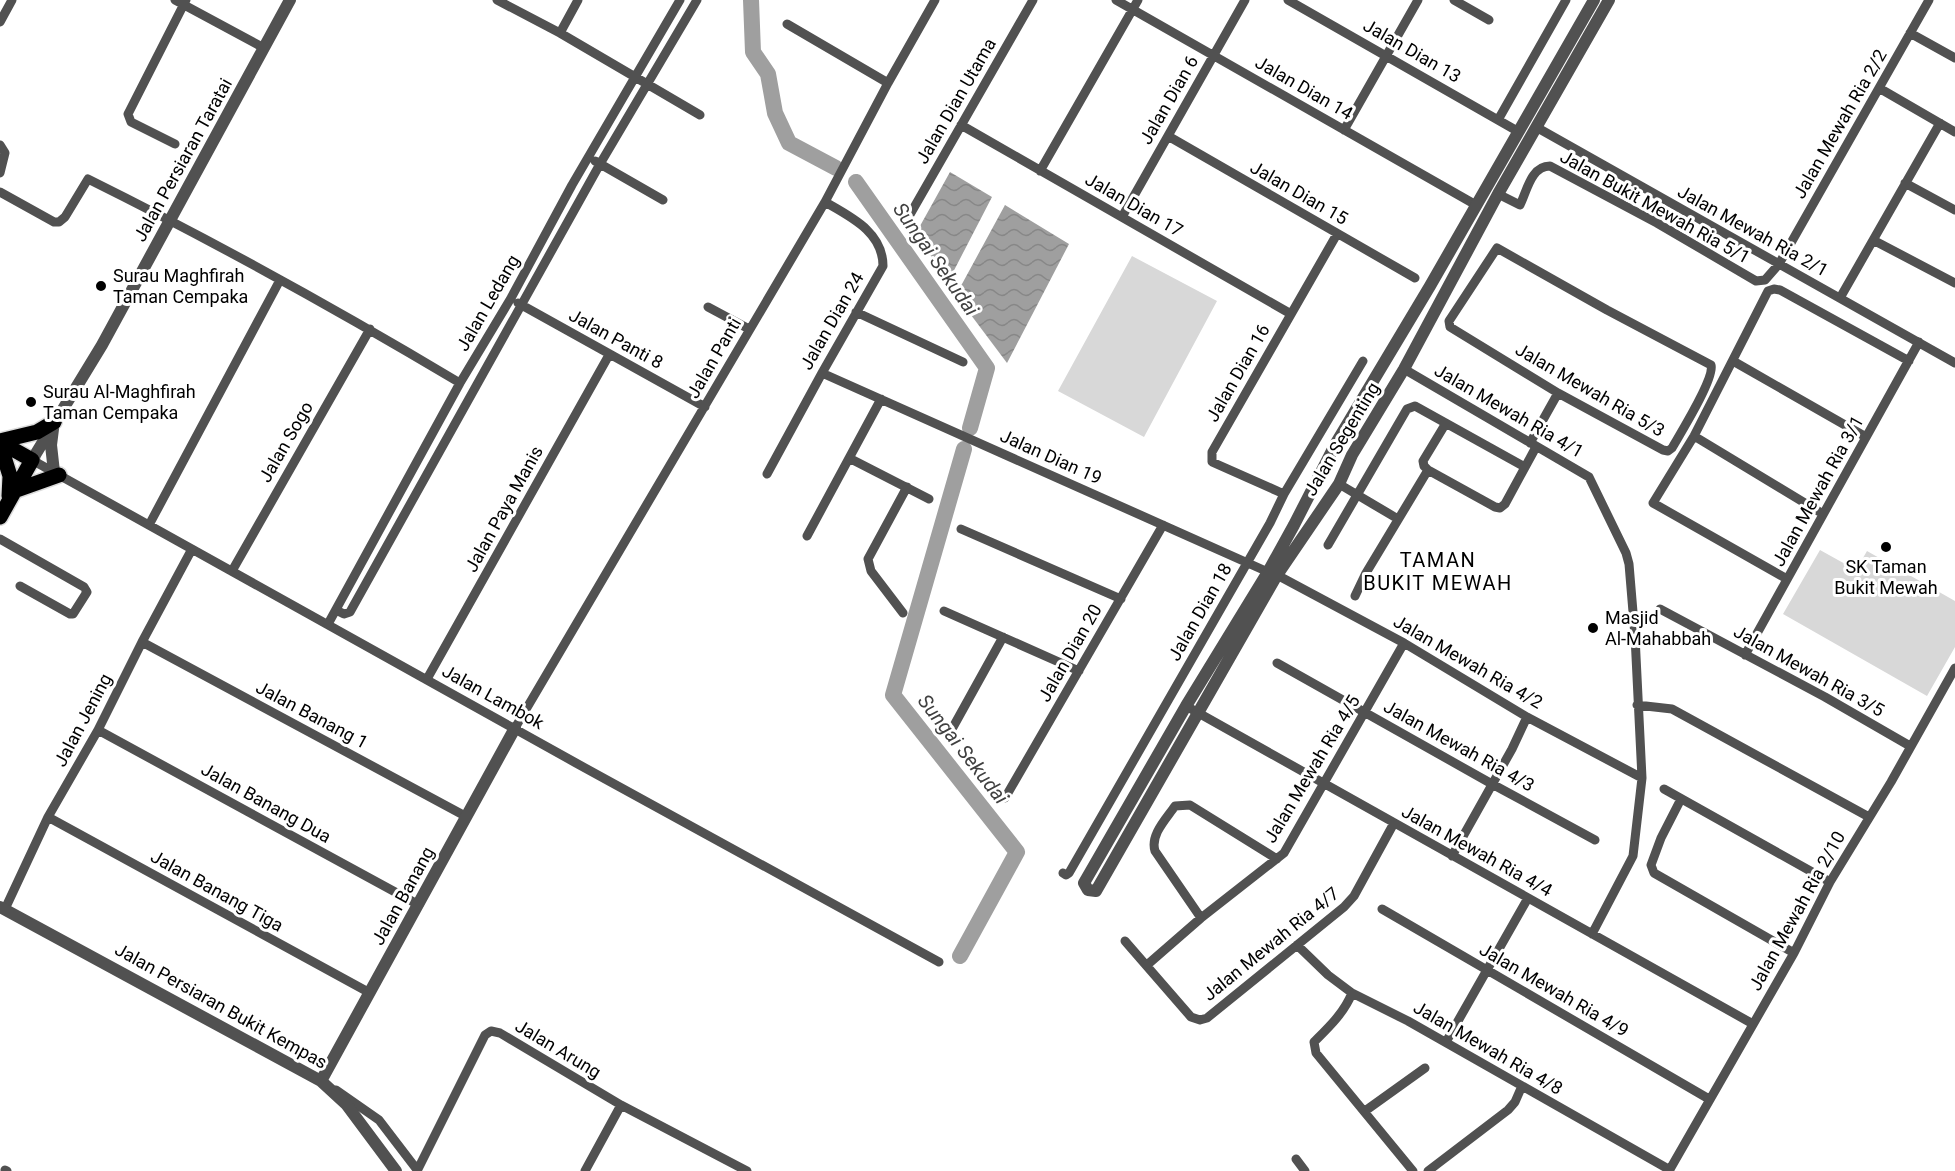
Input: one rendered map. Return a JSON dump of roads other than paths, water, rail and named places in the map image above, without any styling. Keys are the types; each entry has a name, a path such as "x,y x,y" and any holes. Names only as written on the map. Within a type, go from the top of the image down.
{"main road":[{"path":"0,443 37,432 54,422"},
{"path":"0,443 32,460 0,517"},
{"path":"0,443 10,476 11,497"},
{"path":"11,497 56,474"}],"street":[{"path":"0,22 12,0"},
{"name":"Jalan Persiaran Taratai","path":"32,460 102,345 290,0"},
{"path":"497,0 560,33 700,115"},
{"path":"560,33 578,0"},
{"name":"Jalan Ledang","path":"328,624 460,383 511,298 588,157 680,0"},
{"path":"336,610 344,614 350,612 600,164 697,0"},
{"name":"Jalan Dian Utama","path":"908,218 1033,0"},
{"name":"Jalan Dian 14","path":"1116,0 1476,205"},
{"path":"1040,171 1138,0"},
{"name":"Jalan Dian 6","path":"1122,217 1245,0"},
{"name":"Jalan Dian 13","path":"1288,0 1519,132"},
{"path":"1344,130 1418,0"},
{"path":"1454,0 1489,20"},
{"path":"1498,120 1566,0"},
{"name":"Jalan Segenting","path":"1594,0 1430,286 1332,450 1272,573 1199,713 1096,891 1088,890 1084,883 1186,706 1272,573 1339,484 1352,455 1404,369 1498,194 1609,0"},
{"name":"Jalan Mewah Ria 2/2","path":"1779,264 1929,0"},
{"path":"175,144 131,122 128,114 182,2 264,48"},
{"name":"Jalan Panti","path":"515,728 825,202 930,2"},
{"path":"787,24 888,83"},
{"path":"1910,33 1955,58"},
{"path":"1879,88 1955,132"},
{"path":"1840,298 1940,123"},
{"name":"Jalan Dian 17","path":"961,125 1291,314"},
{"name":"Jalan Mewah Ria 2/1","path":"1536,127 1955,363"},
{"name":"Jalan Dian 15","path":"1168,136 1415,278"},
{"path":"0,146 5,153 0,172"},
{"path":"588,157 663,200"},
{"name":"Jalan Bukit Mewah Ria 5/1","path":"1498,194 1520,206 1536,169 1550,166 1657,223 1756,281 1765,280 1779,264"},
{"path":"0,192 54,222 59,222 65,217 88,179 170,220 280,280 460,383"},
{"path":"1905,183 1955,210"},
{"name":"Jalan Dian 24","path":"767,474 883,266 883,256 865,226 825,202"},
{"name":"Jalan Dian 16","path":"1284,494 1212,462 1212,452 1337,234"},
{"path":"1873,240 1955,284"},
{"name":"Jalan Mewah Ria 5/3","path":"1497,248 1711,365 1712,372 1689,419 1668,451 1558,393 1450,327 1449,321 1497,248"},
{"path":"149,525 280,280"},
{"path":"1787,579 1653,503 1694,436 1768,291 1780,290 1909,361"},
{"name":"Jalan Panti 8","path":"511,298 705,407"},
{"path":"708,307 749,329"},
{"path":"856,312 963,362"},
{"name":"Jalan Sogo","path":"232,571 369,329"},
{"name":"Jalan Mewah Ria 3/1","path":"1745,655 1919,342"},
{"name":"Jalan Paya Manis","path":"427,679 609,355"},
{"name":"Jalan Dian 18","path":"1063,873 1066,875 1069,873 1247,563 1284,494 1363,362"},
{"path":"1733,362 1866,437"},
{"name":"Jalan Mewah Ria 4/1","path":"1404,369 1589,477 1626,553 1635,636 1642,778 1633,856 1592,934"},
{"name":"Jalan Dian 19","path":"822,372 1272,573"},
{"path":"1446,423 1423,464 1428,470 1500,508 1525,467 1558,393"},
{"path":"1363,397 1361,411 1365,414 1375,413 1381,409"},
{"path":"807,536 881,399"},
{"path":"1328,545 1407,409 1415,406 1525,467"},
{"path":"54,422 51,445 56,474"},
{"path":"1694,436 1823,514"},
{"path":"1332,450 1342,441 1349,443 1352,455"},
{"path":"849,458 929,499"},
{"name":"Jalan Lambok","path":"32,460 939,962"},
{"path":"1354,596 1428,470"},
{"path":"1339,484 1398,519"},
{"path":"903,613 871,571 868,559 907,488"},
{"name":"Jalan Dian 20","path":"1005,798 1163,525"},
{"path":"961,529 1120,598"},
{"path":"0,539 84,587 87,592 73,614 70,614 20,585"},
{"name":"Jalan Jening","path":"2,908 48,817 98,730 192,549"},
{"name":"Jalan Mewah Ria 4/2","path":"1272,573 1404,643 1527,717 1642,778"},
{"name":"Jalan Mewah Ria 3/5","path":"1660,609 1910,746"},
{"path":"944,611 1079,671"},
{"path":"952,729 1002,637"},
{"name":"Jalan Banang 1","path":"142,642 467,817"},
{"name":"Jalan Mewah Ria 4/5","path":"1147,965 1201,918 1284,853 1404,643"},
{"name":"Jalan Mewah Ria 4/3","path":"1277,663 1595,840"},
{"name":"Jalan Mewah Ria 2/10","path":"1670,1170 1794,953 1830,882 1891,783 1955,668"},
{"path":"1637,705 1672,710 1869,817"},
{"name":"Jalan Mewah Ria 4/4","path":"1186,706 1753,1024"},
{"path":"1452,856 1527,717"},
{"name":"Jalan Banang","path":"321,1081 515,728"},
{"name":"Jalan Banang Dua","path":"98,730 419,905"},
{"path":"1664,789 1830,882"},
{"path":"1681,800 1661,838 1651,865 1654,873 1794,953"},
{"path":"1201,918 1155,851 1153,844 1154,837 1175,806 1190,805 1277,859"},
{"name":"Jalan Banang Tiga","path":"48,817 370,993"},
{"name":"Jalan Mewah Ria 4/7","path":"1125,941 1191,1017 1200,1020 1207,1018 1344,907 1354,896 1394,823"},
{"path":"1446,1042 1528,898"},
{"name":"Jalan Persiaran Bukit Kempas","path":"2,908 321,1081 346,1104 396,1171"},
{"name":"Jalan Mewah Ria 4/9","path":"1382,909 1710,1099"},
{"name":"Jalan Mewah Ria 4/8","path":"1297,945 1328,975 1352,993 1446,1042 1670,1170"},
{"path":"1352,993 1337,1018 1314,1041 1313,1047 1413,1171"},
{"name":"Jalan Arung","path":"417,1171 485,1035 491,1031 500,1033 621,1106 747,1171"},
{"path":"1365,1111 1425,1068"},
{"path":"321,1081 379,1120 417,1171"},
{"path":"1428,1171 1508,1110 1515,1102 1522,1086"},
{"path":"585,1171 621,1106"},
{"path":"1296,1159 1305,1171"}],"water":[{"path":"950,172 992,197 949,280 915,235"},
{"path":"1005,205 1069,244 1007,363 956,295"}],"waterway":[{"name":"Sungai Sekudai","path":"751,0 753,52 768,74 775,113 789,143 836,168"},
{"name":"Sungai Sekudai","path":"856,182 987,368 970,428"},
{"name":"Sungai Sekudai","path":"960,956 1017,852 893,695 964,449"}],"place":[{"name":"Surau Maghfirah Taman Cempaka","path":"101,286"},
{"name":"Surau Al-Maghfirah Taman Cempaka","path":"31,402"},
{"name":"SK Taman Bukit Mewah","path":"1886,547"},
{"name":"Masjid Al-Mahabbah","path":"1593,628"}],"district":[{"name":"TAMAN BUKIT MEWAH","path":"1438,572"}]}
